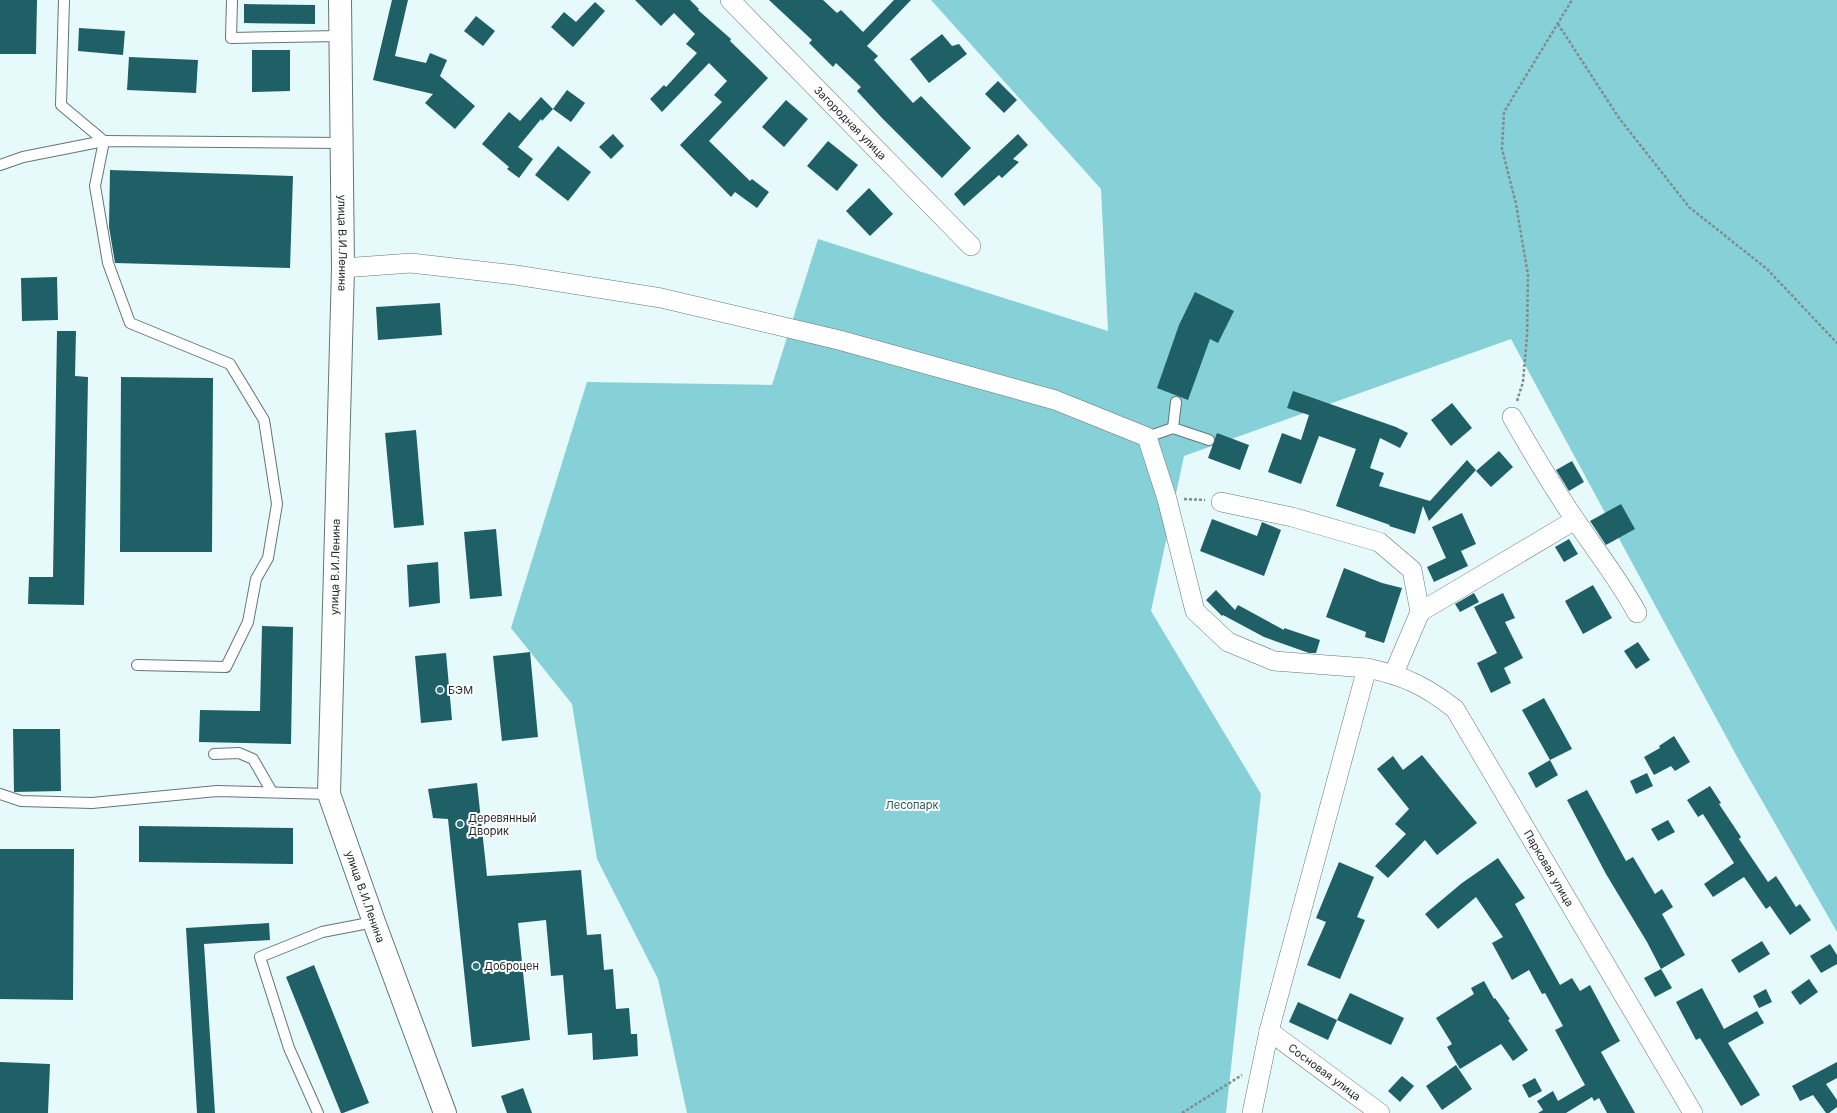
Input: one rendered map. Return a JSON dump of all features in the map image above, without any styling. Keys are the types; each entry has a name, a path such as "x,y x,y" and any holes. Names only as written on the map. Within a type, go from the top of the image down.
{"main road":[{"name":"улица В.И.Ленина","path":"340,0 343,268 329,794 374,922 445,1113"}],"street":[{"name":"Загородная улица","path":"730,0 971,246"},
{"path":"343,268 411,263 516,275 661,298 839,340 1055,400 1147,437"},
{"path":"1512,417 1530,449 1575,520 1626,592 1637,613"},
{"name":"Парковая улица","path":"1147,437 1168,499 1195,611 1228,642 1274,661 1366,668 1394,673 1431,690 1455,709 1693,1113"},
{"path":"1220,502 1292,517 1379,542 1412,570 1420,612 1394,673"},
{"path":"1420,612 1575,520"},
{"path":"1252,1113 1269,1031 1366,668"},
{"name":"Сосновая улица","path":"1269,1031 1380,1113"}],"lane":[{"path":"64,0 61,105 104,141"},
{"path":"232,0 231,38 340,36"},
{"path":"104,141 95,186 108,263 130,323 230,364 264,420 277,504 268,558 256,578 248,622 226,667 137,665"},
{"path":"0,165 23,156 104,141 341,143"},
{"path":"1173,428 1176,402"},
{"path":"1147,437 1173,428 1209,440"},
{"path":"214,754 239,753 253,758 272,792"},
{"path":"0,794 21,802 92,802 217,790 329,794"},
{"path":"318,1113 289,1048 260,957 322,932 374,922"}],"path":[{"path":"1512,417 1523,382 1527,336 1528,275 1516,204 1502,149 1504,112 1572,0"},
{"path":"1558,24 1619,118 1689,207 1767,269 1837,343"},
{"path":"1168,499 1220,502"},
{"path":"1182,1113 1262,1062"}],"green space":[{"name":"Лесопарк","path":"931,0 1837,0 1837,932 1741,764 1511,339 1184,456 1151,611 1261,794 1226,1113 687,1113 658,979 597,859 572,704 511,628 587,382 772,385 818,239 1108,331 1101,189"}],"building":[{"path":"0,0 37,0 36,54 0,54"},
{"path":"392,0 408,0 395,56 426,63 430,53 447,60 440,76 475,106 455,129 425,103 433,94 373,80"},
{"path":"635,0 690,0 699,9 698,10 731,39 730,41 768,78 709,141 750,181 752,179 769,192 757,208 735,192 731,197 680,145 722,102 714,95 727,81 709,63 662,112 650,99 664,85 666,87 697,53 686,44 695,34 674,13 661,26"},
{"path":"769,0 823,0 837,13 841,10 863,32 894,0 911,0 867,46 878,56 874,60 913,103 921,96 971,148 942,178 857,91 861,87 836,63 833,67 809,43 812,40"},
{"path":"595,2 605,11 573,47 551,27 564,12 576,22"},
{"path":"244,4 315,5 315,24 244,23"},
{"path":"476,16 495,31 483,46 464,31"},
{"path":"79,28 125,31 123,55 78,51"},
{"path":"942,34 952,46 959,44 967,54 929,83 910,59"},
{"path":"252,50 290,50 290,91 252,92"},
{"path":"129,57 198,60 196,93 127,90"},
{"path":"998,81 1017,100 1004,113 985,94"},
{"path":"567,90 585,103 571,122 553,109"},
{"path":"541,97 553,109 542,121 541,119 518,147 533,159 519,178 507,169 509,167 482,144 509,112 520,121"},
{"path":"786,100 808,119 784,147 762,127"},
{"path":"613,134 624,146 611,159 599,147"},
{"path":"1018,134 1028,145 1013,159 1019,162 1002,178 999,175 964,206 954,194"},
{"path":"828,141 858,165 837,191 807,166"},
{"path":"558,146 591,172 568,201 535,175"},
{"path":"110,170 293,176 290,268 115,263 109,227"},
{"path":"869,188 893,214 870,236 846,211"},
{"path":"57,277 58,320 22,321 21,278"},
{"path":"1195,292 1234,311 1218,343 1210,339 1188,400 1157,388 1179,325"},
{"path":"440,303 442,335 378,340 376,307"},
{"path":"57,331 76,331 75,376 88,377 84,605 28,604 29,577 53,577"},
{"path":"121,377 213,378 212,552 120,552"},
{"path":"1293,391 1396,427 1408,433 1400,448 1380,438 1370,468 1384,473 1379,486 1430,501 1467,460 1476,470 1429,521 1423,506 1415,534 1336,506 1356,449 1319,436 1301,484 1268,472 1282,433 1301,440 1309,415 1287,408"},
{"path":"1452,403 1472,428 1451,446 1431,420"},
{"path":"416,430 424,525 394,528 385,433"},
{"path":"1217,433 1249,445 1240,470 1208,458"},
{"path":"1499,451 1513,467 1491,487 1476,471"},
{"path":"1572,461 1584,482 1569,491 1556,470"},
{"path":"1621,504 1635,529 1606,545 1590,521"},
{"path":"1462,513 1476,544 1461,551 1468,566 1434,582 1427,567 1446,558 1432,527"},
{"path":"1212,519 1257,536 1262,522 1281,530 1264,576 1200,551"},
{"path":"496,529 502,596 470,599 464,532"},
{"path":"1569,539 1578,554 1564,562 1555,547"},
{"path":"438,562 440,603 409,607 407,565"},
{"path":"1344,568 1382,583 1402,588 1384,643 1365,637 1366,632 1326,617"},
{"path":"1593,585 1612,618 1583,634 1565,601"},
{"path":"1216,590 1235,610 1238,605 1284,630 1284,628 1320,640 1316,653 1309,653 1264,637 1223,615 1222,616 1206,600"},
{"path":"1474,593 1479,602 1460,612 1455,604"},
{"path":"1503,593 1515,618 1505,622 1523,658 1504,668 1511,683 1491,693 1477,663 1497,653 1474,607"},
{"path":"262,626 293,627 291,744 199,742 200,710 260,711"},
{"path":"1638,642 1650,660 1636,669 1624,651"},
{"path":"530,652 538,737 502,741 493,656"},
{"path":"446,653 452,720 421,723 415,656"},
{"path":"1544,698 1572,749 1550,760 1522,710"},
{"path":"13,729 60,729 61,791 14,792"},
{"path":"1674,736 1690,762 1675,771 1671,766 1654,775 1644,757 1660,748 1659,746"},
{"path":"1422,755 1477,823 1437,855 1425,840 1388,878 1375,866 1406,834 1395,824 1409,809 1377,769 1393,756 1403,770"},
{"path":"1550,760 1558,775 1536,788 1528,773"},
{"path":"1647,773 1653,786 1636,794 1630,781"},
{"path":"477,783 487,876 581,870 587,935 601,934 604,970 613,969 616,1009 629,1008 631,1034 637,1034 638,1056 593,1060 592,1033 568,1035 563,975 551,976 546,920 518,923 530,1040 472,1047 448,819 433,818 428,789"},
{"path":"1710,786 1721,803 1719,804 1741,837 1739,839 1768,882 1776,876 1796,907 1800,904 1811,920 1790,935 1770,906 1766,909 1744,877 1713,897 1704,884 1734,863 1703,814 1698,817 1687,800"},
{"path":"1587,790 1626,861 1633,857 1655,894 1662,889 1673,907 1662,914 1685,955 1661,969 1647,942 1606,874 1567,800"},
{"path":"1668,820 1675,832 1658,841 1651,829"},
{"path":"139,826 293,828 293,864 139,862"},
{"path":"0,849 74,849 73,1000 0,999"},
{"path":"1498,858 1525,898 1515,904 1560,985 1572,978 1580,991 1590,985 1620,1041 1601,1052 1635,1113 1607,1113 1599,1098 1594,1101 1592,1097 1566,1113 1538,1113 1543,1110 1537,1101 1553,1091 1558,1101 1585,1085 1555,1030 1563,1026 1545,993 1542,994 1529,970 1512,980 1492,943 1503,937 1476,897 1438,929 1425,914 1462,883"},
{"path":"1339,862 1374,877 1357,917 1365,920 1340,979 1307,965 1326,922 1316,918"},
{"path":"269,923 270,940 204,944 215,1113 197,1113 186,928"},
{"path":"1762,941 1770,954 1739,973 1731,960"},
{"path":"1830,944 1837,955 1837,964 1821,973 1810,956"},
{"path":"314,965 369,1103 343,1113 341,1113 286,977"},
{"path":"1661,969 1672,988 1655,997 1644,978"},
{"path":"1809,979 1818,992 1800,1005 1791,992"},
{"path":"1484,981 1494,999 1495,998 1510,1019 1508,1020 1528,1050 1513,1061 1501,1044 1460,1069 1447,1047 1452,1044 1436,1018 1474,994 1471,988"},
{"path":"1702,988 1724,1029 1757,1011 1764,1023 1728,1043 1760,1095 1741,1106 1700,1038 1696,1040 1676,1002"},
{"path":"1766,989 1772,1002 1759,1008 1753,996"},
{"path":"1350,993 1404,1018 1391,1045 1337,1020"},
{"path":"1298,1002 1337,1020 1328,1040 1289,1022"},
{"path":"0,1062 50,1064 48,1113 0,1113"},
{"path":"1837,1062 1837,1078 1826,1084 1837,1100 1837,1107 1829,1113 1826,1113 1813,1095 1800,1101 1792,1086"},
{"path":"1456,1065 1472,1089 1442,1110 1426,1086"},
{"path":"1402,1076 1414,1086 1400,1102 1388,1091"},
{"path":"1535,1078 1542,1091 1529,1098 1522,1085"},
{"path":"523,1088 532,1113 507,1113 501,1096"}],"place":[{"name":"БЭМ","path":"440,690"},
{"name":"Деревянный Дворик","path":"460,824"},
{"name":"Доброцен","path":"476,966"}]}
